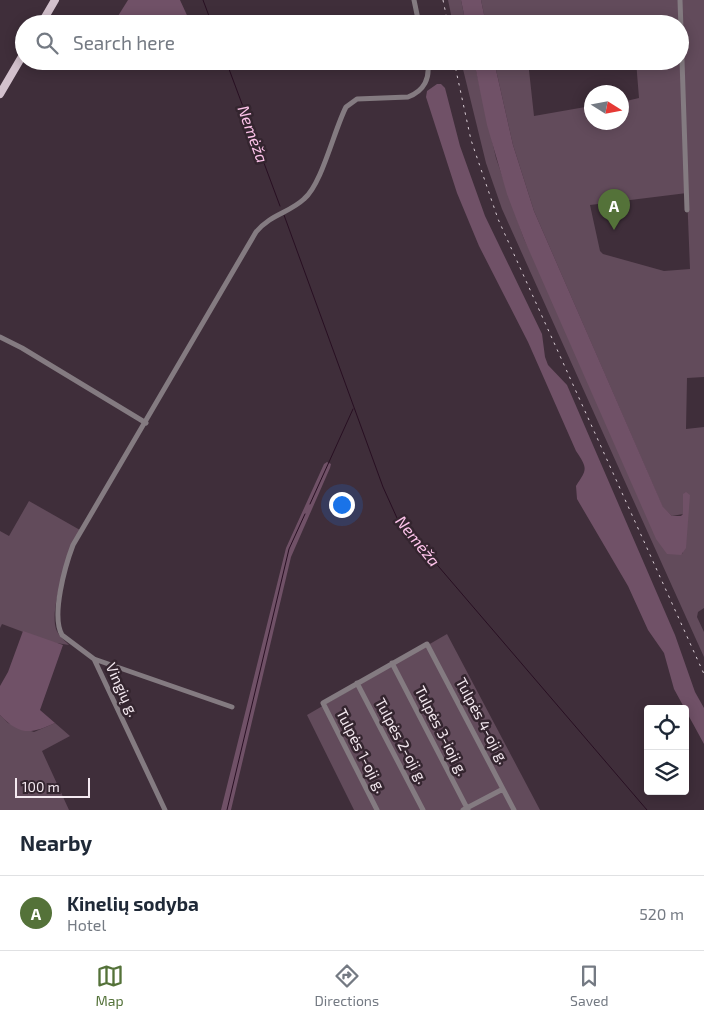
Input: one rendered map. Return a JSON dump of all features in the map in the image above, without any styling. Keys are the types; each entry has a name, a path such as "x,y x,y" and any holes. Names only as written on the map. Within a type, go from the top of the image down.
{"main road":[{"path":"46,15 55,0"},
{"path":"0,94 15,68"}],"street":[{"path":"414,0 417,15"},
{"path":"680,0 680,15"},
{"path":"94,659 62,636 59,630 57,615 68,559 73,546 256,232 270,218 296,205 310,193 346,107 357,99 408,97 415,95 425,84 428,77 428,70"},
{"path":"682,70 687,210"},
{"path":"0,337 22,348 146,423"},
{"name":"Tulpės 4-oji g.","path":"392,663 426,644 514,810"},
{"name":"Vingių g.","path":"94,659 232,707"},
{"name":"Vingių g.","path":"94,659 165,810"},
{"path":"357,683 392,663"},
{"name":"Tulpės 3-ioji g.","path":"392,663 466,809"},
{"name":"Tulpės 1-oji g.","path":"357,683 323,703 378,810"},
{"name":"Tulpės 2-oji g.","path":"357,683 423,810"},
{"path":"466,809 503,789"}],"shaded area":[{"path":"128,0 180,0 187,15 119,15"},
{"path":"448,0 461,0 464,15 451,15"},
{"path":"461,0 481,0 484,15 464,15"},
{"path":"481,0 704,0 704,377 687,378 686,429 704,427 704,608 698,612 697,617 704,632 704,657 502,209 486,163 463,70 476,70 496,158 524,239 683,554 683,514 672,516 663,508 534,211 513,145 496,70 529,70 534,116 584,107 584,130 629,130 629,100 639,98 637,70 689,70 689,15 484,15","holes":["687,193 690,269 664,271 603,254 600,251 590,205"]},
{"path":"476,70 496,70 513,145 534,211 663,507 672,516 681,516 683,514 683,494 686,492 690,495 686,548 681,555 667,554 656,539 524,239 507,194 487,125"},
{"path":"437,84 441,84 445,88 460,146 485,216 542,334 548,365 567,385 675,635 695,692 704,708 704,744 689,716 689,705 683,705 674,689 664,653 648,630 628,586 577,499 576,486 585,469 583,462 576,451 528,342 479,246 457,193 426,97 427,91"},
{"path":"327,462 331,464 330,468 291,557 231,810 221,810 286,548 324,464"},
{"path":"29,501 80,530 66,565 55,607 56,629 69,645 50,642 2,624 0,628 0,531 9,536"},
{"path":"23,631 63,645 40,710 55,723 32,731 20,730 14,727 0,715 0,686 8,672"},
{"path":"447,634 540,810 354,810 307,715"},
{"path":"0,715 8,723 34,732 55,723 70,736 42,751 69,810 0,810"}],"waterway":[{"name":"Nemėža","path":"203,0 209,15"},
{"name":"Nemėža","path":"229,70 280,206"},
{"name":"Nemėža","path":"284,215 383,487 397,518 647,810"},
{"path":"310,504 353,409"},
{"path":"227,810 289,549 305,514"}],"railway":[{"path":"443,0 446,15"},
{"path":"456,70 471,140 498,219 704,674"}],"place":[{"name":"Kinelių sodyba","path":"614,230"}]}
